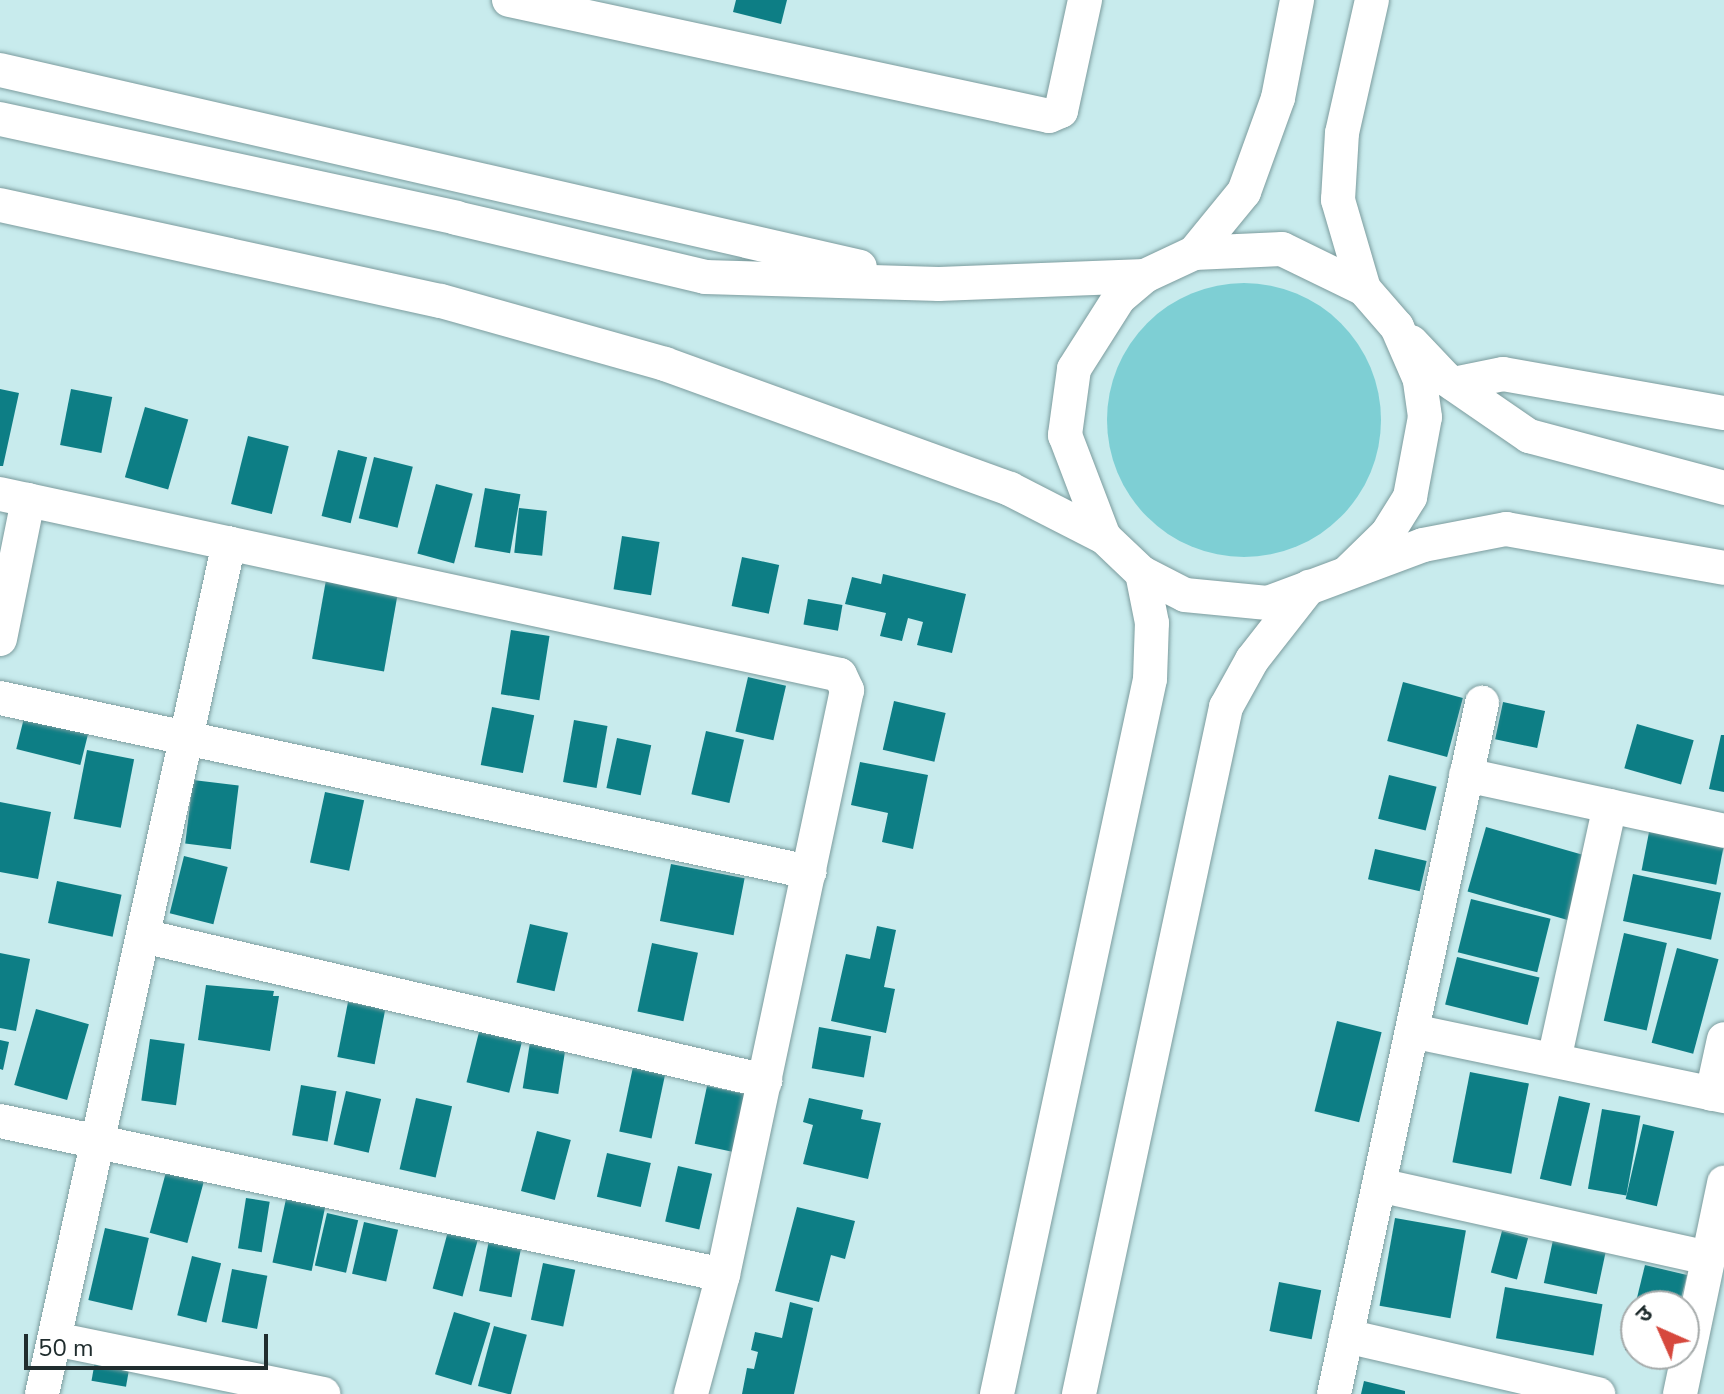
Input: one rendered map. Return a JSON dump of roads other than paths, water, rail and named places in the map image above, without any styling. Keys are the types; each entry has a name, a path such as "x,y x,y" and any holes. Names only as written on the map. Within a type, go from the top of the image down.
{"street":[{"path":"509,0 1049,116 1061,111 1085,0"},
{"path":"1194,253 1244,192 1278,98 1297,0"},
{"path":"1364,289 1338,200 1342,133 1372,0"},
{"path":"0,70 939,284"},
{"path":"0,119 456,218 705,277 939,284 1145,276"},
{"path":"0,205 441,301 665,364 1010,489 1104,537 1142,573 1185,595 1268,603 1423,545 1506,529 1724,568"},
{"path":"1104,537 1065,435 1074,369 1119,298 1145,276 1194,253 1282,249 1364,289 1454,384 1529,436 1724,488"},
{"path":"1348,572 1387,534 1410,497 1425,417 1420,380 1397,327"},
{"path":"1454,384 1503,374 1724,413"},
{"path":"0,639 14,497 833,671 840,675 847,690 723,1275 691,1394"},
{"path":"42,1394 229,543"},
{"path":"997,1394 1150,679 1152,623 1142,573"},
{"path":"1079,1394 1226,707 1252,660 1309,587"},
{"path":"0,698 809,872"},
{"path":"1334,1394 1482,703"},
{"path":"1466,775 1724,831"},
{"path":"1554,1060 1610,806"},
{"path":"143,936 765,1081"},
{"path":"1412,1031 1718,1095 1724,1039"},
{"path":"0,1121 723,1275"},
{"path":"1680,1394 1724,1183"},
{"path":"1379,1185 1708,1258"},
{"path":"1346,1336 1598,1394"},
{"path":"55,1339 323,1394"}]}
